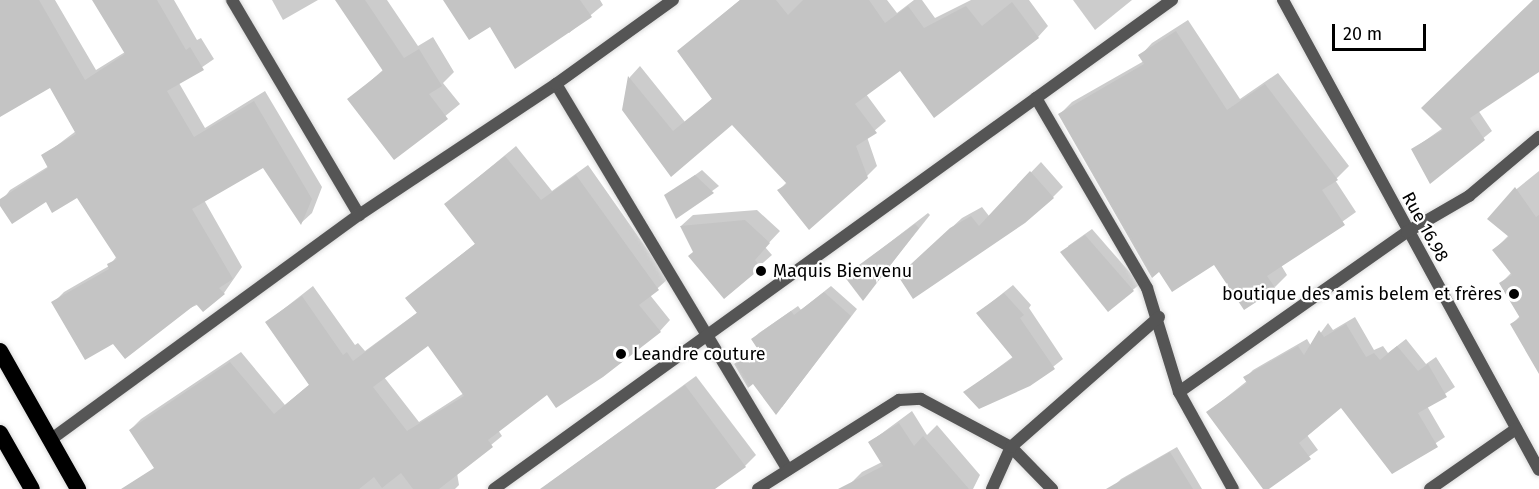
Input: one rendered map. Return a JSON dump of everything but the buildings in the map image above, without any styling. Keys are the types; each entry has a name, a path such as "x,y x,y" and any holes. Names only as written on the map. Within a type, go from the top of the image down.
{"highway":[{"path":"0,351 78,489"},
{"path":"0,433 32,489"}],"street":[{"path":"232,0 359,215"},
{"path":"50,440 359,215 556,84 673,0"},
{"path":"494,489 1172,0"},
{"name":"Rue 16.98","path":"1283,0 1407,232 1539,470"},
{"path":"556,84 788,470"},
{"path":"1036,98 1147,288 1159,317 1179,392 1233,489"},
{"path":"1179,392 1407,232 1469,196 1539,137"},
{"path":"992,489 1011,447 1159,317"},
{"path":"758,489 899,400 921,399 940,407 1011,447 1052,489"},
{"path":"1430,489 1516,429"}],"place":[{"name":"Maquis Bienvenu","path":"761,271"},
{"name":"boutique des amis belem et frères","path":"1514,294"},
{"name":"Leandre couture","path":"621,354"}]}
